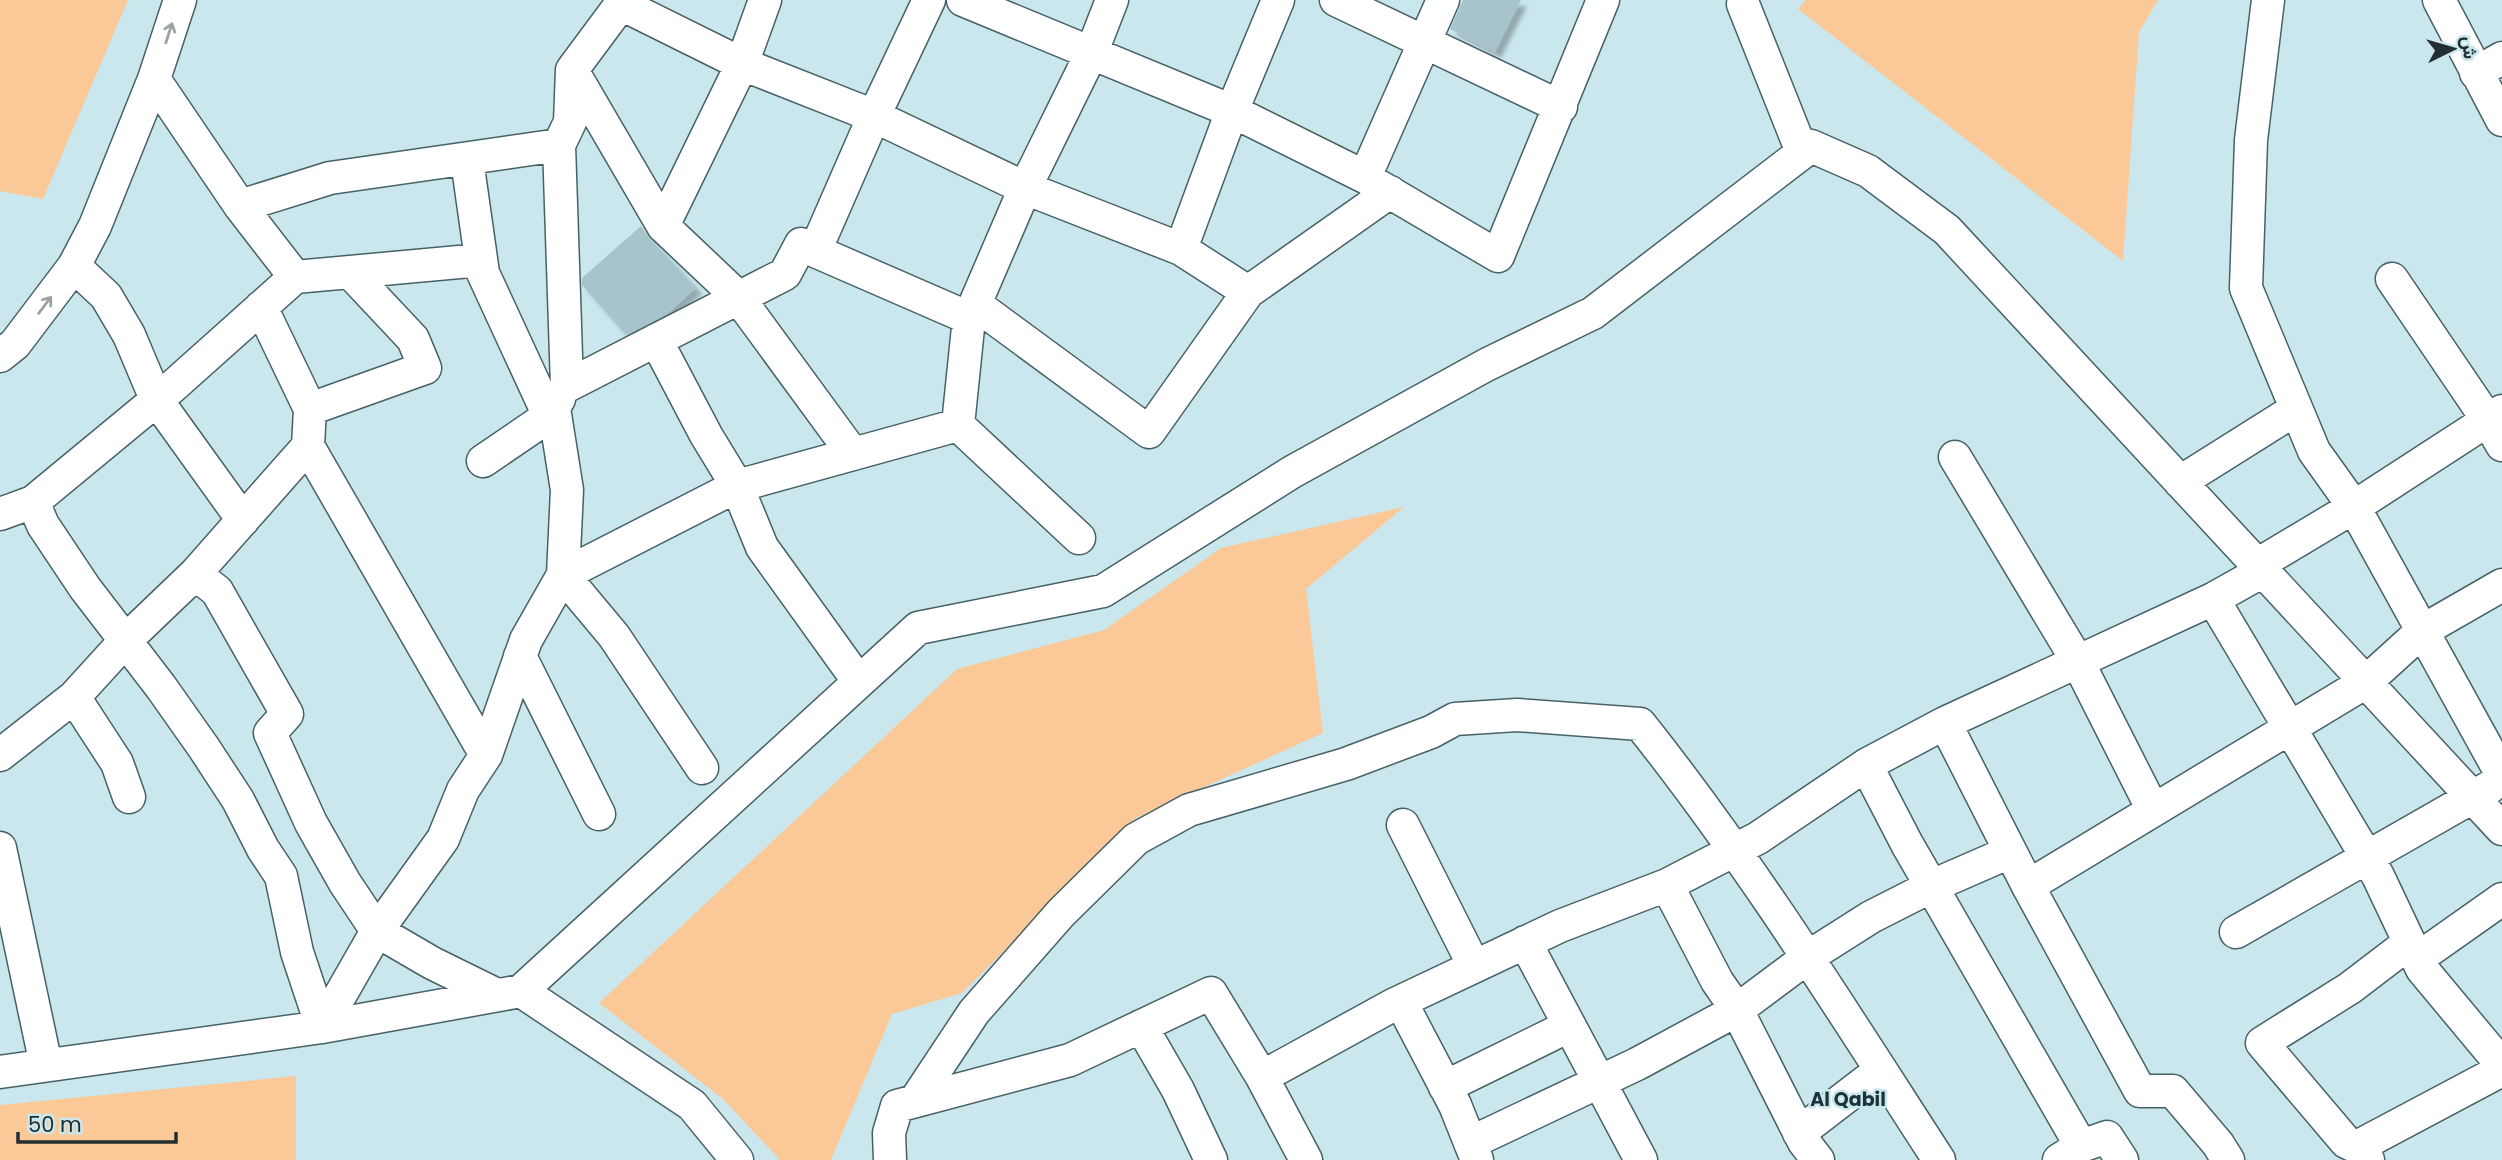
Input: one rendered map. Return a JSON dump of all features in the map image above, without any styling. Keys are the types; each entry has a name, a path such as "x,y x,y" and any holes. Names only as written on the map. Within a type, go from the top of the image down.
{"street":[{"path":"0,356 15,344 75,266 95,226 154,79 180,0"},
{"path":"663,226 742,64 765,0"},
{"path":"815,251 874,116 929,0"},
{"path":"962,0 1232,111 1377,185 1499,256 1602,0"},
{"path":"958,425 972,311 1024,188 1091,54 1112,0"},
{"path":"1181,249 1232,111 1278,0"},
{"path":"1336,0 1561,107"},
{"path":"483,461 557,403 656,340 785,274 801,244 972,311 1149,432 1248,292 1377,185 1424,43 1443,0"},
{"path":"2236,932 2472,797 2502,777 2354,507 2314,451 2246,288 2251,140 2268,0"},
{"path":"2439,0 2489,65 2502,120"},
{"path":"1747,1 1802,152"},
{"path":"322,1027 377,931 443,839 463,790 486,755 526,640 563,575 567,490 557,403 559,145 570,122 572,70 621,2 742,64 874,116 1024,188 1181,249 1248,292"},
{"path":"572,70 663,226 738,297 853,454"},
{"path":"154,79 240,206 295,277"},
{"path":"240,206 330,178 559,145"},
{"path":"0,1072 322,1027 509,993 918,628 1103,591 1292,471 1486,365 1593,313 1811,146 1868,171 1947,230 2502,829"},
{"path":"467,160 483,272 557,403"},
{"path":"0,514 33,502 295,277 481,260"},
{"path":"75,266 106,296 129,335 156,399 243,520"},
{"path":"310,409 425,368 413,339 350,272"},
{"path":"1262,1077 1401,1002 1525,942 1667,885 1758,838 1866,765 1945,723 2213,599 2354,507 2497,425 2392,279"},
{"path":"261,307 310,409 308,446 486,755"},
{"path":"656,340 706,435 737,485 762,547 859,682"},
{"path":"2180,482 2296,409"},
{"path":"563,575 737,485 958,425"},
{"path":"958,425 1079,538"},
{"path":"0,755 74,697 125,640 195,574 308,446"},
{"path":"1955,457 2078,662 2153,810"},
{"path":"33,502 43,526 85,588 204,748 238,800 263,849 281,876 297,951 322,1027"},
{"path":"195,574 216,591 287,713 270,733 311,823 345,883 377,931 432,963 509,993 692,1105 737,1160"},
{"path":"563,575 614,636 702,768"},
{"path":"2028,886 2366,682 2422,631 2502,585"},
{"path":"2213,599 2367,857 2413,951 2422,969 2502,1068 2363,1153 2346,1142 2262,1043 2350,988 2413,951 2502,899"},
{"path":"520,656 598,814"},
{"path":"74,697 117,762 129,797"},
{"path":"915,1101 974,1012 1061,913 1136,839 1189,810 1346,764 1432,732 1455,719 1517,715 1640,724 1686,782 1808,957 1939,1160"},
{"path":"1945,723 2028,886 2140,1091 2173,1091 2218,1144 2228,1160"},
{"path":"1866,765 1932,886 2070,1153 2107,1137 2122,1160"},
{"path":"1403,825 1474,967"},
{"path":"0,848 46,1065"},
{"path":"1401,1002 1445,1087 1474,1151 1737,1010 1808,957 1871,917 1932,886 2010,852"},
{"path":"1667,885 1717,981 1737,1010 1799,1133 1818,1160"},
{"path":"1525,942 1641,1160"},
{"path":"890,1160 889,1133 897,1106 1070,1060 1211,993 1262,1077 1307,1160"},
{"path":"1141,1026 1178,1090 1211,1160"},
{"path":"1445,1087 1569,1026"},
{"path":"1799,1133 1881,1070"}],"shaded area":[{"path":"0,0 128,0 43,199 0,191"},
{"path":"1806,0 2158,0 2139,32 2123,261 1798,9"},
{"path":"1404,507 1306,589 1323,733 1136,818 962,993 892,1014 831,1160 780,1160 723,1099 599,1003 957,669 1104,630 1221,548"},
{"path":"296,1076 296,1160 0,1160 0,1105"}],"building":[{"path":"1463,0 1521,0 1495,52 1450,29"},
{"path":"641,226 696,288 667,314 626,335 582,285 582,278"}],"district":[{"name":"Al Qabil","path":"1848,1099"}]}
